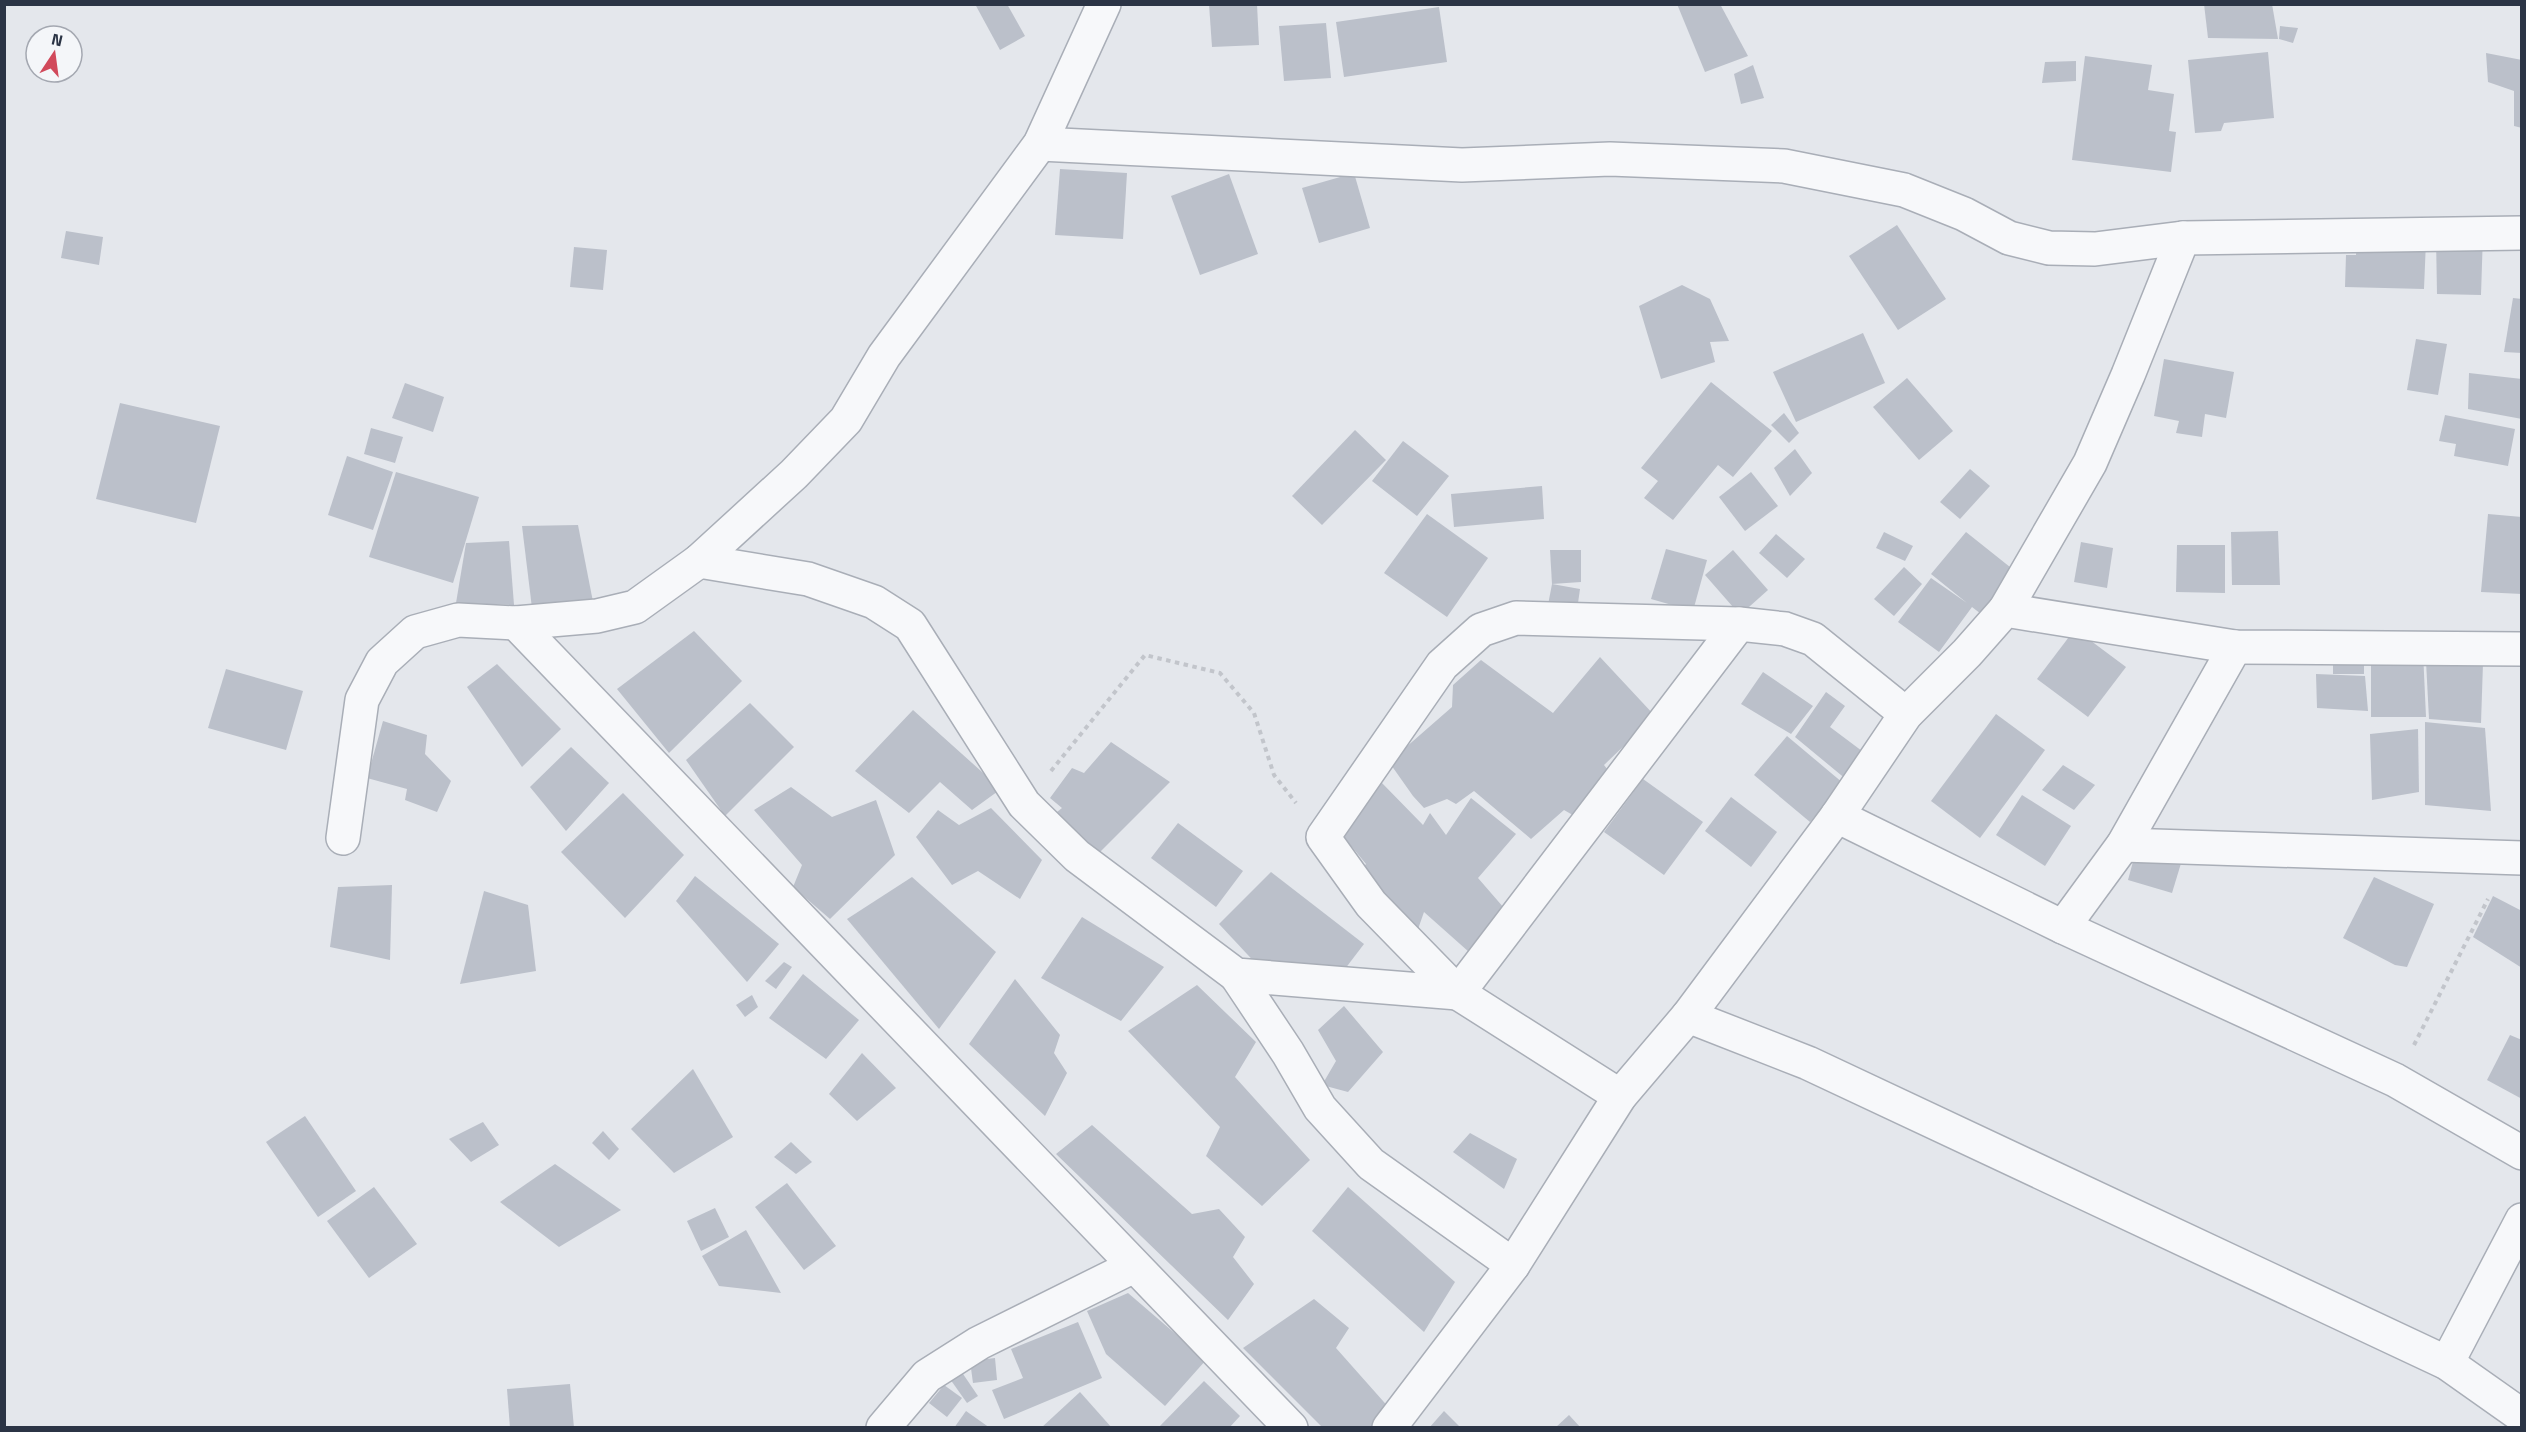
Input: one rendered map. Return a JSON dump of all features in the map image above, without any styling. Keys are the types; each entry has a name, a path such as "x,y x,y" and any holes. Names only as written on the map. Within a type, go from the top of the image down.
{"street":[{"path":"343,838 362,700 382,662 416,632 459,620 516,622 597,616 635,607 699,561 794,474 846,420 884,356 1040,144 1104,4"},
{"path":"1040,144 1462,165 1610,159 1784,166 1904,190 1964,214 2009,238 2049,248 2095,249 2184,238 2522,233"},
{"path":"1389,1428 1513,1264 1620,1096 1688,1016 1837,816 1906,714 2005,610 2090,462 2184,238"},
{"path":"699,561 808,579 874,602 910,625 1024,804 1077,855 1236,975 1288,1053 1320,1108 1371,1164 1513,1264"},
{"path":"2005,610 2235,647 2522,649"},
{"path":"1620,1096 1458,993 1371,904 1323,837 1442,665 1481,630 1516,618 1739,624 1785,629 1813,639 1906,714"},
{"path":"516,622 1291,1428"},
{"path":"1458,993 1739,624"},
{"path":"2062,927 2123,845 2235,647"},
{"path":"1837,816 2062,927 2396,1080 2522,1153"},
{"path":"2123,845 2515,858"},
{"path":"1236,975 1458,993"},
{"path":"1688,1016 1808,1063 2447,1363 2522,1416"},
{"path":"2447,1363 2522,1220"},
{"path":"883,1428 927,1376 979,1343 1134,1266"}],"path":[{"path":"1024,804 1145,656 1220,673 1254,713 1274,775 1323,837"},
{"path":"2396,1080 2515,858"}],"building":[{"path":"975,4 1007,4 1025,36 1000,50"},
{"path":"1209,4 1257,4 1259,45 1212,47"},
{"path":"1677,4 1720,4 1748,56 1705,72"},
{"path":"2204,4 2272,4 2278,39 2208,38"},
{"path":"1439,7 1447,62 1344,77 1336,22"},
{"path":"1326,23 1331,78 1284,81 1279,26"},
{"path":"2280,26 2298,28 2293,43 2279,39"},
{"path":"2268,52 2274,118 2224,123 2221,131 2195,133 2188,60"},
{"path":"2486,53 2522,60 2522,128 2514,126 2514,91 2488,82"},
{"path":"2085,56 2152,65 2148,90 2174,94 2169,131 2176,132 2171,172 2072,160"},
{"path":"2076,61 2076,81 2042,83 2045,62"},
{"path":"1753,65 1764,98 1741,104 1734,74"},
{"path":"1060,169 1127,173 1123,239 1055,235"},
{"path":"1354,173 1370,228 1319,243 1302,188"},
{"path":"1229,174 1258,254 1200,275 1171,196"},
{"path":"1897,225 1946,299 1898,330 1849,256"},
{"path":"66,231 103,237 99,265 61,258"},
{"path":"2483,233 2481,295 2437,294 2436,237"},
{"path":"2357,237 2426,241 2424,289 2345,287 2346,255 2356,255"},
{"path":"574,247 607,250 603,290 570,287"},
{"path":"1682,285 1710,299 1729,341 1710,342 1715,362 1661,379 1639,306"},
{"path":"2513,298 2522,299 2522,353 2504,352"},
{"path":"1863,333 1885,383 1796,422 1773,372"},
{"path":"2416,339 2447,344 2438,395 2407,390"},
{"path":"2164,359 2234,372 2226,418 2205,414 2202,437 2176,433 2179,421 2154,416"},
{"path":"2469,373 2522,379 2522,419 2468,409"},
{"path":"1907,378 1953,431 1919,460 1873,407"},
{"path":"1711,382 1772,431 1733,477 1718,465 1673,520 1644,498 1658,481 1641,468"},
{"path":"405,383 444,397 433,432 392,418"},
{"path":"120,403 220,426 196,523 96,499"},
{"path":"1784,413 1799,433 1789,443 1771,425"},
{"path":"2445,415 2515,429 2508,466 2454,456 2456,444 2439,441"},
{"path":"371,428 403,437 395,463 364,454"},
{"path":"1355,430 1386,460 1322,525 1292,496"},
{"path":"1403,441 1449,476 1417,516 1372,481"},
{"path":"1795,449 1812,473 1790,496 1774,468"},
{"path":"347,456 393,472 373,530 328,515"},
{"path":"1970,469 1990,486 1960,519 1940,502"},
{"path":"396,472 479,497 453,583 369,557"},
{"path":"1751,472 1778,506 1745,531 1719,497"},
{"path":"1542,486 1544,519 1454,527 1451,494"},
{"path":"1427,514 1488,558 1447,617 1384,573"},
{"path":"2488,514 2522,517 2522,594 2481,592"},
{"path":"578,525 594,607 532,608 522,526"},
{"path":"2278,531 2280,585 2232,585 2231,532"},
{"path":"1884,532 1913,546 1905,561 1876,548"},
{"path":"1966,532 2020,575 1985,617 1972,607 1939,652 1898,622 1931,578 1967,603 1931,574"},
{"path":"1776,534 1805,559 1787,578 1759,553"},
{"path":"509,541 514,605 456,603 466,543"},
{"path":"2081,542 2113,548 2107,588 2074,582"},
{"path":"2177,545 2225,545 2225,593 2176,592"},
{"path":"1666,549 1707,560 1693,611 1651,599"},
{"path":"1550,550 1581,550 1581,582 1552,584"},
{"path":"1733,550 1768,590 1740,615 1705,575"},
{"path":"1904,567 1922,584 1894,616 1874,599"},
{"path":"1552,584 1580,589 1577,610 1548,605"},
{"path":"2075,629 2126,667 2088,717 2037,679"},
{"path":"694,631 742,681 669,753 617,689"},
{"path":"2371,648 2423,652 2426,717 2371,717"},
{"path":"2333,654 2364,654 2364,674 2333,674"},
{"path":"1600,657 1655,716 1604,765 1614,778 1578,818 1564,810 1531,839 1474,791 1456,804 1447,799 1424,808 1389,762 1452,707 1453,685 1481,660 1553,713"},
{"path":"2426,661 2483,663 2481,723 2429,719"},
{"path":"497,664 561,729 522,767 467,687"},
{"path":"226,669 303,691 286,750 208,728"},
{"path":"1763,672 1813,706 1791,734 1741,704"},
{"path":"2316,674 2365,676 2368,711 2317,708"},
{"path":"1826,692 1845,706 1830,727 1866,754 1847,780 1795,737"},
{"path":"750,703 794,747 725,816 686,760"},
{"path":"913,710 1001,789 972,810 940,782 909,813 855,771"},
{"path":"1996,714 2045,750 1980,838 1931,801"},
{"path":"383,721 427,735 425,754 451,781 437,812 405,800 407,789 367,778"},
{"path":"2425,722 2485,728 2491,811 2425,805"},
{"path":"2418,729 2419,792 2372,800 2370,734"},
{"path":"1787,736 1843,783 1810,822 1754,775"},
{"path":"1111,742 1170,782 1095,857 1052,816 1062,808 1050,798 1072,768 1084,773"},
{"path":"571,747 609,783 566,831 530,787"},
{"path":"2063,765 2095,785 2074,810 2042,790"},
{"path":"1643,779 1703,822 1664,875 1604,832"},
{"path":"1381,782 1423,825 1430,813 1446,835 1471,798 1516,834 1478,878 1504,908 1469,952 1424,912 1417,932 1360,871 1366,864 1343,836"},
{"path":"791,787 832,817 876,800 895,855 830,919 793,887 802,865 754,810"},
{"path":"623,793 684,855 625,918 561,852"},
{"path":"2022,795 2071,826 2045,866 1996,835"},
{"path":"1731,797 1777,832 1751,867 1705,831"},
{"path":"991,808 1042,860 1020,899 978,871 952,885 916,837 938,810 959,825"},
{"path":"1178,823 1243,871 1216,907 1151,858"},
{"path":"2137,847 2182,860 2172,893 2128,880"},
{"path":"1271,872 1364,944 1335,982 1261,969 1219,924"},
{"path":"695,876 779,944 747,982 676,901"},
{"path":"912,877 996,952 939,1029 847,919"},
{"path":"2374,877 2434,904 2407,967 2395,965 2343,938"},
{"path":"392,885 390,960 330,947 338,887"},
{"path":"484,891 528,905 536,971 460,984"},
{"path":"2493,896 2522,911 2522,968 2473,937"},
{"path":"1082,917 1164,967 1121,1021 1041,978"},
{"path":"784,962 792,967 776,989 765,981"},
{"path":"803,974 859,1020 826,1059 769,1018"},
{"path":"1015,979 1060,1035 1054,1053 1067,1073 1045,1116 969,1044"},
{"path":"1197,985 1256,1042 1235,1077 1310,1160 1262,1206 1206,1156 1220,1127 1128,1031"},
{"path":"752,995 758,1007 745,1017 736,1005"},
{"path":"1344,1006 1383,1052 1348,1092 1322,1085 1336,1061 1318,1030"},
{"path":"2510,1035 2522,1040 2522,1099 2487,1080"},
{"path":"862,1053 896,1088 857,1121 829,1094"},
{"path":"693,1069 733,1137 674,1173 631,1129"},
{"path":"305,1116 356,1191 318,1217 266,1142"},
{"path":"483,1122 499,1145 471,1162 449,1139"},
{"path":"1092,1125 1192,1214 1219,1209 1245,1237 1233,1257 1254,1284 1228,1320 1056,1154"},
{"path":"603,1131 619,1149 609,1160 592,1143"},
{"path":"1470,1133 1517,1159 1504,1189 1453,1152"},
{"path":"791,1142 812,1162 796,1174 774,1157"},
{"path":"555,1164 621,1210 559,1247 500,1202"},
{"path":"787,1183 836,1246 804,1270 755,1207"},
{"path":"374,1187 417,1244 369,1278 327,1221"},
{"path":"1348,1187 1455,1282 1424,1332 1312,1231"},
{"path":"715,1208 729,1237 701,1251 687,1221"},
{"path":"746,1230 781,1293 719,1286 702,1256"},
{"path":"1128,1293 1206,1360 1165,1406 1106,1354 1087,1311"},
{"path":"1314,1299 1349,1328 1336,1348 1391,1410 1374,1428 1323,1428 1243,1348"},
{"path":"1078,1322 1102,1378 1004,1419 992,1390 1023,1378 1011,1349"},
{"path":"995,1358 997,1380 973,1383 970,1361"},
{"path":"961,1371 978,1396 967,1403 950,1379"},
{"path":"1204,1381 1240,1416 1229,1428 1158,1428"},
{"path":"570,1384 574,1428 510,1428 507,1389"},
{"path":"944,1385 962,1398 947,1417 929,1403"},
{"path":"1080,1392 1112,1428 1041,1428"},
{"path":"966,1411 990,1428 954,1428"},
{"path":"1444,1411 1461,1428 1429,1428"},
{"path":"1569,1415 1581,1428 1555,1428"}]}
